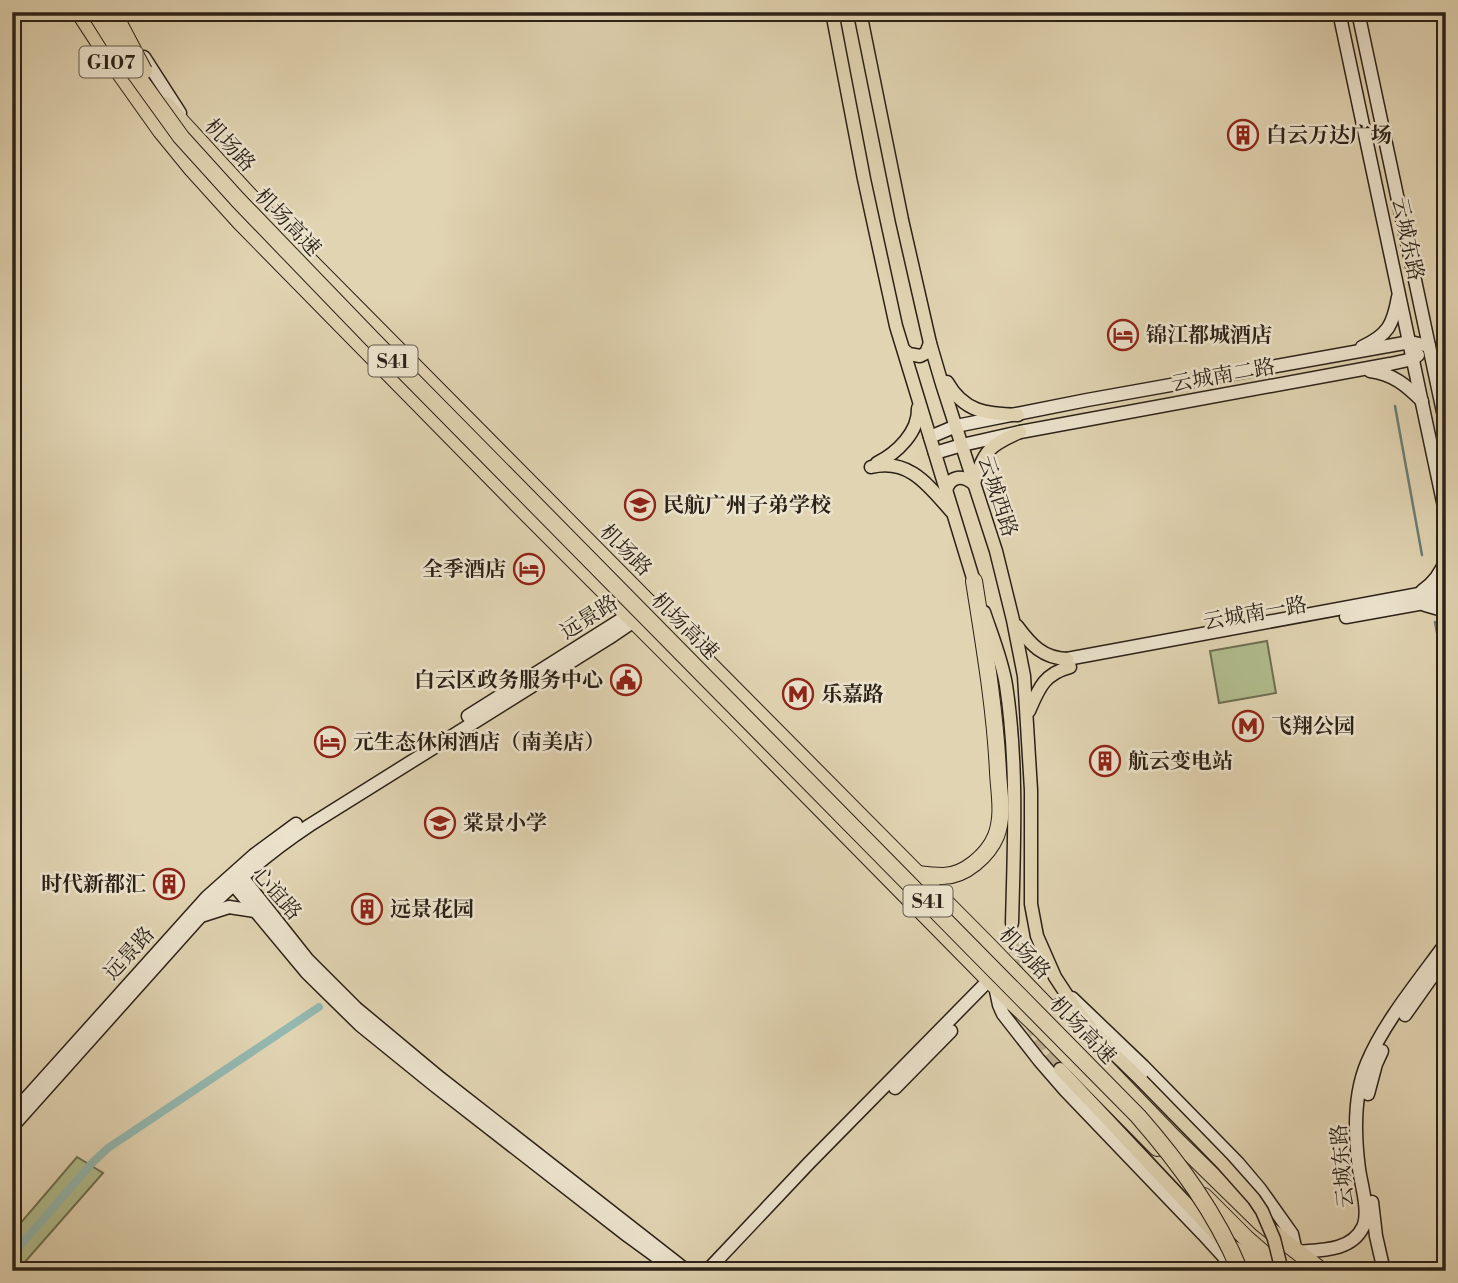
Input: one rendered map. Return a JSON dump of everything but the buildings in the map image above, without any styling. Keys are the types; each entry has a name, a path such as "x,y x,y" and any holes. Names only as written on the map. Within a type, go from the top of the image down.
{"highway":[{"name":"机场路","path":"79,12 146,111 230,212 1230,1224 1283,1271"},
{"name":"机场高速","path":"93,12 181,137 237,200 1138,1116 1190,1180 1214,1217 1242,1271"},
{"name":"机场路","path":"105,12 149,85 169,110 306,257 1211,1175 1262,1224 1322,1271"},
{"path":"113,12 181,137"},
{"path":"527,514 537,514 544,508 543,498"},
{"path":"916,874 945,876 976,862 995,836 1001,818 996,725 974,581"},
{"path":"744,731 747,723 760,716"},
{"path":"1037,996 1057,1006 1104,1044"},
{"path":"1229,1249 1274,1271"}],"main road":[{"path":"832,12 896,326 1005,683 1011,728 1015,807 1012,923"},
{"name":"云城西路","path":"860,12 930,343 996,551 1024,676 1031,790 1031,904 1037,936 1047,962 1066,993 1104,1044 1223,1163 1254,1199 1271,1231 1283,1271"},
{"path":"904,350 920,356 926,353 930,343"},
{"path":"936,361 961,401 978,410 1018,415"},
{"path":"917,395 918,417 902,445 891,456 871,467 897,465 908,471 928,485 954,514"},
{"path":"946,490 952,480 957,478 964,478 974,484 982,458 989,449 1020,432"},
{"path":"1013,620 1039,651 1069,663"},
{"path":"1027,715 1044,681 1069,663"},
{"path":"1060,1069 1229,1249"},
{"path":"1179,1211 1202,1219"}],"street":[{"path":"93,12 146,111"},
{"path":"120,12 157,78 206,150"},
{"name":"云城东路","path":"1339,12 1446,516"},
{"name":"云城东路","path":"1358,12 1446,426"},
{"path":"1342,355 1383,335 1395,314 1399,290"},
{"path":"1342,355 1410,342 1429,346"},
{"name":"云城南二路","path":"935,453 1020,432 1413,359 1429,346"},
{"name":"云城南二路","path":"929,437 956,426 1342,355"},
{"path":"1321,358 1328,362 1329,368 1323,376"},
{"path":"1346,372 1371,371 1389,375 1408,386 1422,401"},
{"path":"1446,559 1441,572 1417,599 1446,611"},
{"name":"云城南一路","path":"1069,663 1417,599 1446,589"},
{"name":"云城南一路","path":"1069,663 1361,605 1446,599"},
{"name":"远景路","path":"12,1127 264,847 301,821 631,618 649,603"},
{"name":"远景路","path":"12,1114 191,914 236,878"},
{"name":"心谊路","path":"236,878 255,911 307,973 360,1025 434,1086 675,1271"},
{"name":"心谊路","path":"236,878 307,959 364,1015 440,1078 687,1271"},
{"path":"198,919 229,907 255,911"},
{"name":"云城东路","path":"1296,1252 1326,1250 1345,1244 1363,1227 1365,1214 1356,1126 1359,1094 1366,1065 1387,1026 1446,943"},
{"name":"云城东路","path":"1384,1271 1376,1236 1366,1157 1364,1135 1367,1098 1376,1064 1384,1047 1446,957"},
{"path":"707,1271 809,1163 997,978 1015,982 1037,996"},
{"path":"992,983 1003,1014 1025,1044 1065,1090 1219,1251 1232,1271"},
{"path":"718,1271 992,983"},
{"path":"1066,993 1135,1058 1244,1170 1292,1234 1296,1252"}],"green space":[{"name":"飞翔公园","path":"1267,641 1276,693 1219,703 1210,651"},
{"path":"77,1157 103,1173 17,1271 12,1271 12,1233"}],"waterway":[{"path":"1395,406 1422,555"},
{"path":"1435,622 1446,680"},
{"path":"12,1255 108,1148 319,1007"}],"tunnel":[{"path":"1012,923 1018,979"},
{"path":"1030,1023 1045,1051 1060,1069"}],"place":[{"name":"白云万达广场","path":"1243,135"},
{"name":"锦江都城酒店","path":"1123,335"},
{"name":"民航广州子弟学校","path":"640,505"},
{"name":"全季酒店","path":"529,569"},
{"name":"白云区政务服务中心","path":"626,680"},
{"name":"乐嘉路","path":"798,694"},
{"name":"飞翔公园","path":"1248,726"},
{"name":"元生态休闲酒店（南美店）","path":"330,742"},
{"name":"航云变电站","path":"1105,761"},
{"name":"棠景小学","path":"440,823"},
{"name":"时代新都汇","path":"169,884"},
{"name":"远景花园","path":"367,909"}]}
